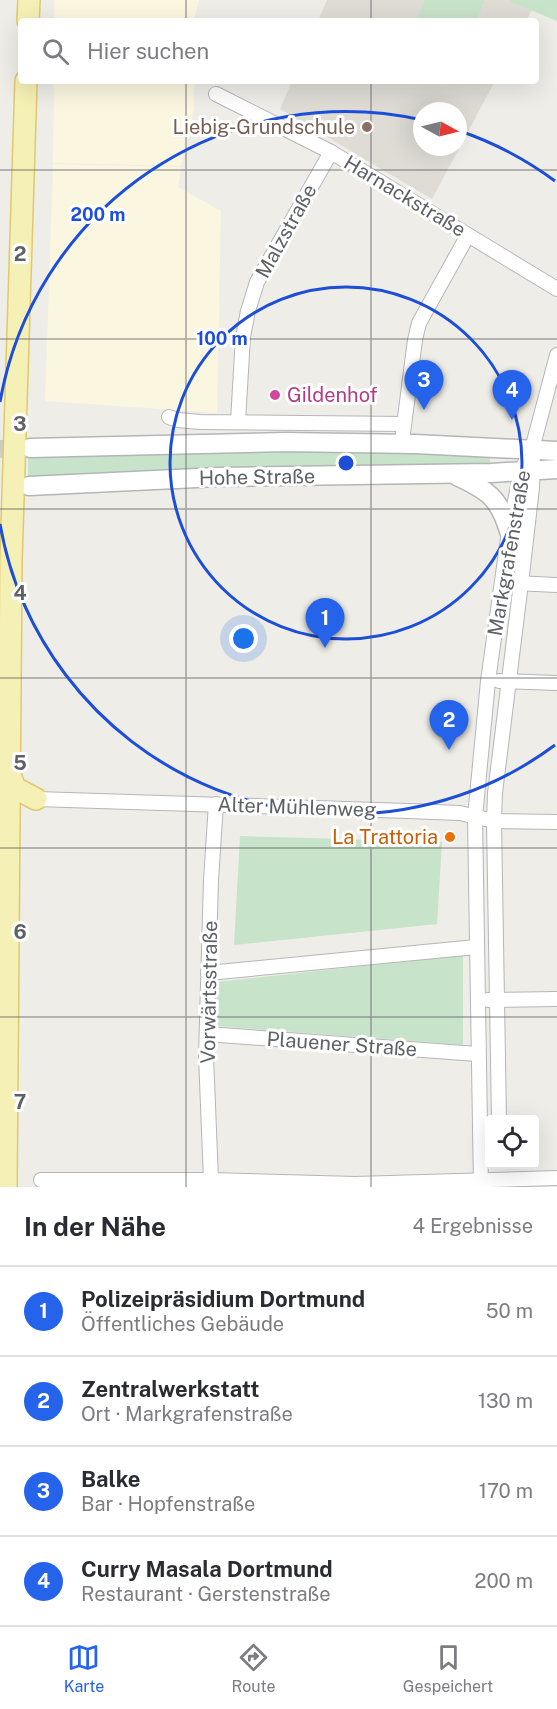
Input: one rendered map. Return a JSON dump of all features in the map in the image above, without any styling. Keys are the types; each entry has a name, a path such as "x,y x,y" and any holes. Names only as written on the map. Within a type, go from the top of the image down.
{"main road":[{"path":"28,18 29,0"},
{"path":"6,1187 11,561 26,84"},
{"name":"Hohe Straße","path":"30,448 220,442 402,444 557,451"},
{"name":"Hohe Straße","path":"29,486 218,477 453,474 557,469"},
{"path":"453,474 492,495 502,509 509,531"},
{"path":"10,775 15,788 36,800"},
{"path":"10,819 11,814 18,807 36,800"}],"street":[{"name":"Harnackstraße","path":"216,94 331,152 557,289"},
{"name":"Malzstraße","path":"238,421 243,337 257,282 331,152"},
{"path":"402,444 419,323 468,235"},
{"name":"Markgrafenstraße","path":"481,1183 477,1054 475,817 488,681 509,531 557,355"},
{"path":"169,417 186,421 404,424"},
{"name":"Markgrafenstraße","path":"499,1115 495,793 521,584 527,471"},
{"path":"501,582 557,585"},
{"path":"488,681 557,683"},
{"name":"Alter Mühlenweg","path":"36,800 460,813 494,821 557,822"},
{"name":"Vorwärtsstraße","path":"211,1180 207,1034 216,804"},
{"path":"208,973 476,947"},
{"path":"477,1000 557,999"},
{"name":"Plauener Straße","path":"207,1034 477,1054"},
{"path":"41,1180 196,1184 211,1180 356,1185 500,1183 557,1178"}],"shaded area":[{"path":"54,0 199,0 195,18 54,18"},
{"path":"327,0 507,0 532,10 528,18 319,18"},
{"path":"54,84 194,84 194,110 181,166 53,163"},
{"name":"Liebig-Grundschule","path":"291,84 493,84 467,133 467,102 413,102 413,156 455,156 432,199 280,109"},
{"path":"53,164 181,167 178,187 221,211 217,413 45,401"}],"green space":[{"path":"425,0 484,1 477,18 417,18"},
{"path":"507,0 557,0 557,21"},
{"path":"263,448 490,453 490,467 28,478 28,454"},
{"path":"240,836 442,842 437,924 234,945"},
{"path":"463,955 463,1045 216,1026 217,982"}],"tunnel":[{"path":"0,449 28,448"}],"place":[{"name":"Liebig-Grundschule","path":"367,127"},
{"name":"Gildenhof","path":"275,395"},
{"name":"Balke","path":"424,410"},
{"name":"Curry Masala Dortmund","path":"512,420"},
{"name":"Polizeipräsidium Dortmund","path":"325,648"},
{"name":"Zentralwerkstatt","path":"449,750"},
{"name":"La Trattoria","path":"450,837"}]}
